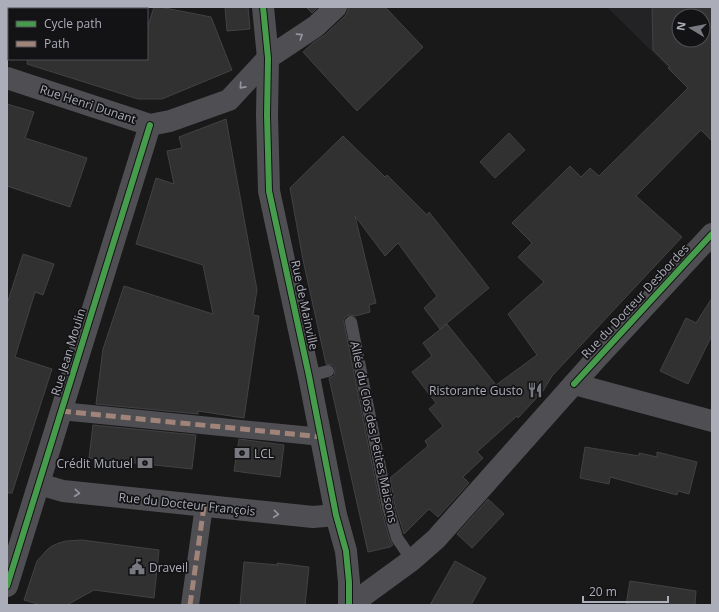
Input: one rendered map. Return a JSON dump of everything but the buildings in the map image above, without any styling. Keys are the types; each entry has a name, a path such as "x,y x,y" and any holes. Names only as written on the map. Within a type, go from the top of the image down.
{"street":[{"name":"Rue de Mainville","path":"263,7 268,58 267,115 269,191 318,374 322,437 336,515 346,551 349,582 349,605"},
{"name":"Rue Henri Dunant","path":"7,78 150,125 170,121 229,100 268,58 316,26 336,7"},
{"name":"Rue Jean Moulin","path":"7,586 150,125"},
{"name":"Rue du Docteur Desbordes","path":"356,605 364,595 412,560 436,539 574,384 712,234"},
{"path":"574,384 712,421"},
{"path":"61,411 322,437"},
{"name":"Rue du Docteur François","path":"39,484 63,492 313,518 336,515"},
{"path":"190,605 204,506"}],"lane":[{"name":"Allée du Clos des Petites Maisons","path":"351,322 356,365 388,507 397,538 412,560"}],"shaded area":[{"path":"607,7 712,7 712,111"}],"marked path":[{"path":"61,411 322,437"},
{"path":"190,605 204,506"}],"cycle path":[{"path":"263,7 268,58 267,115 269,191 309,376 336,515 346,551 349,582 349,605"},
{"path":"7,586 150,125"},
{"path":"574,384 712,234"}],"place":[{"name":"Ristorante Gusto","path":"535,390"},
{"name":"LCL","path":"242,453"},
{"name":"Crédit Mutuel","path":"145,463"},
{"name":"Draveil","path":"137,567"}]}
